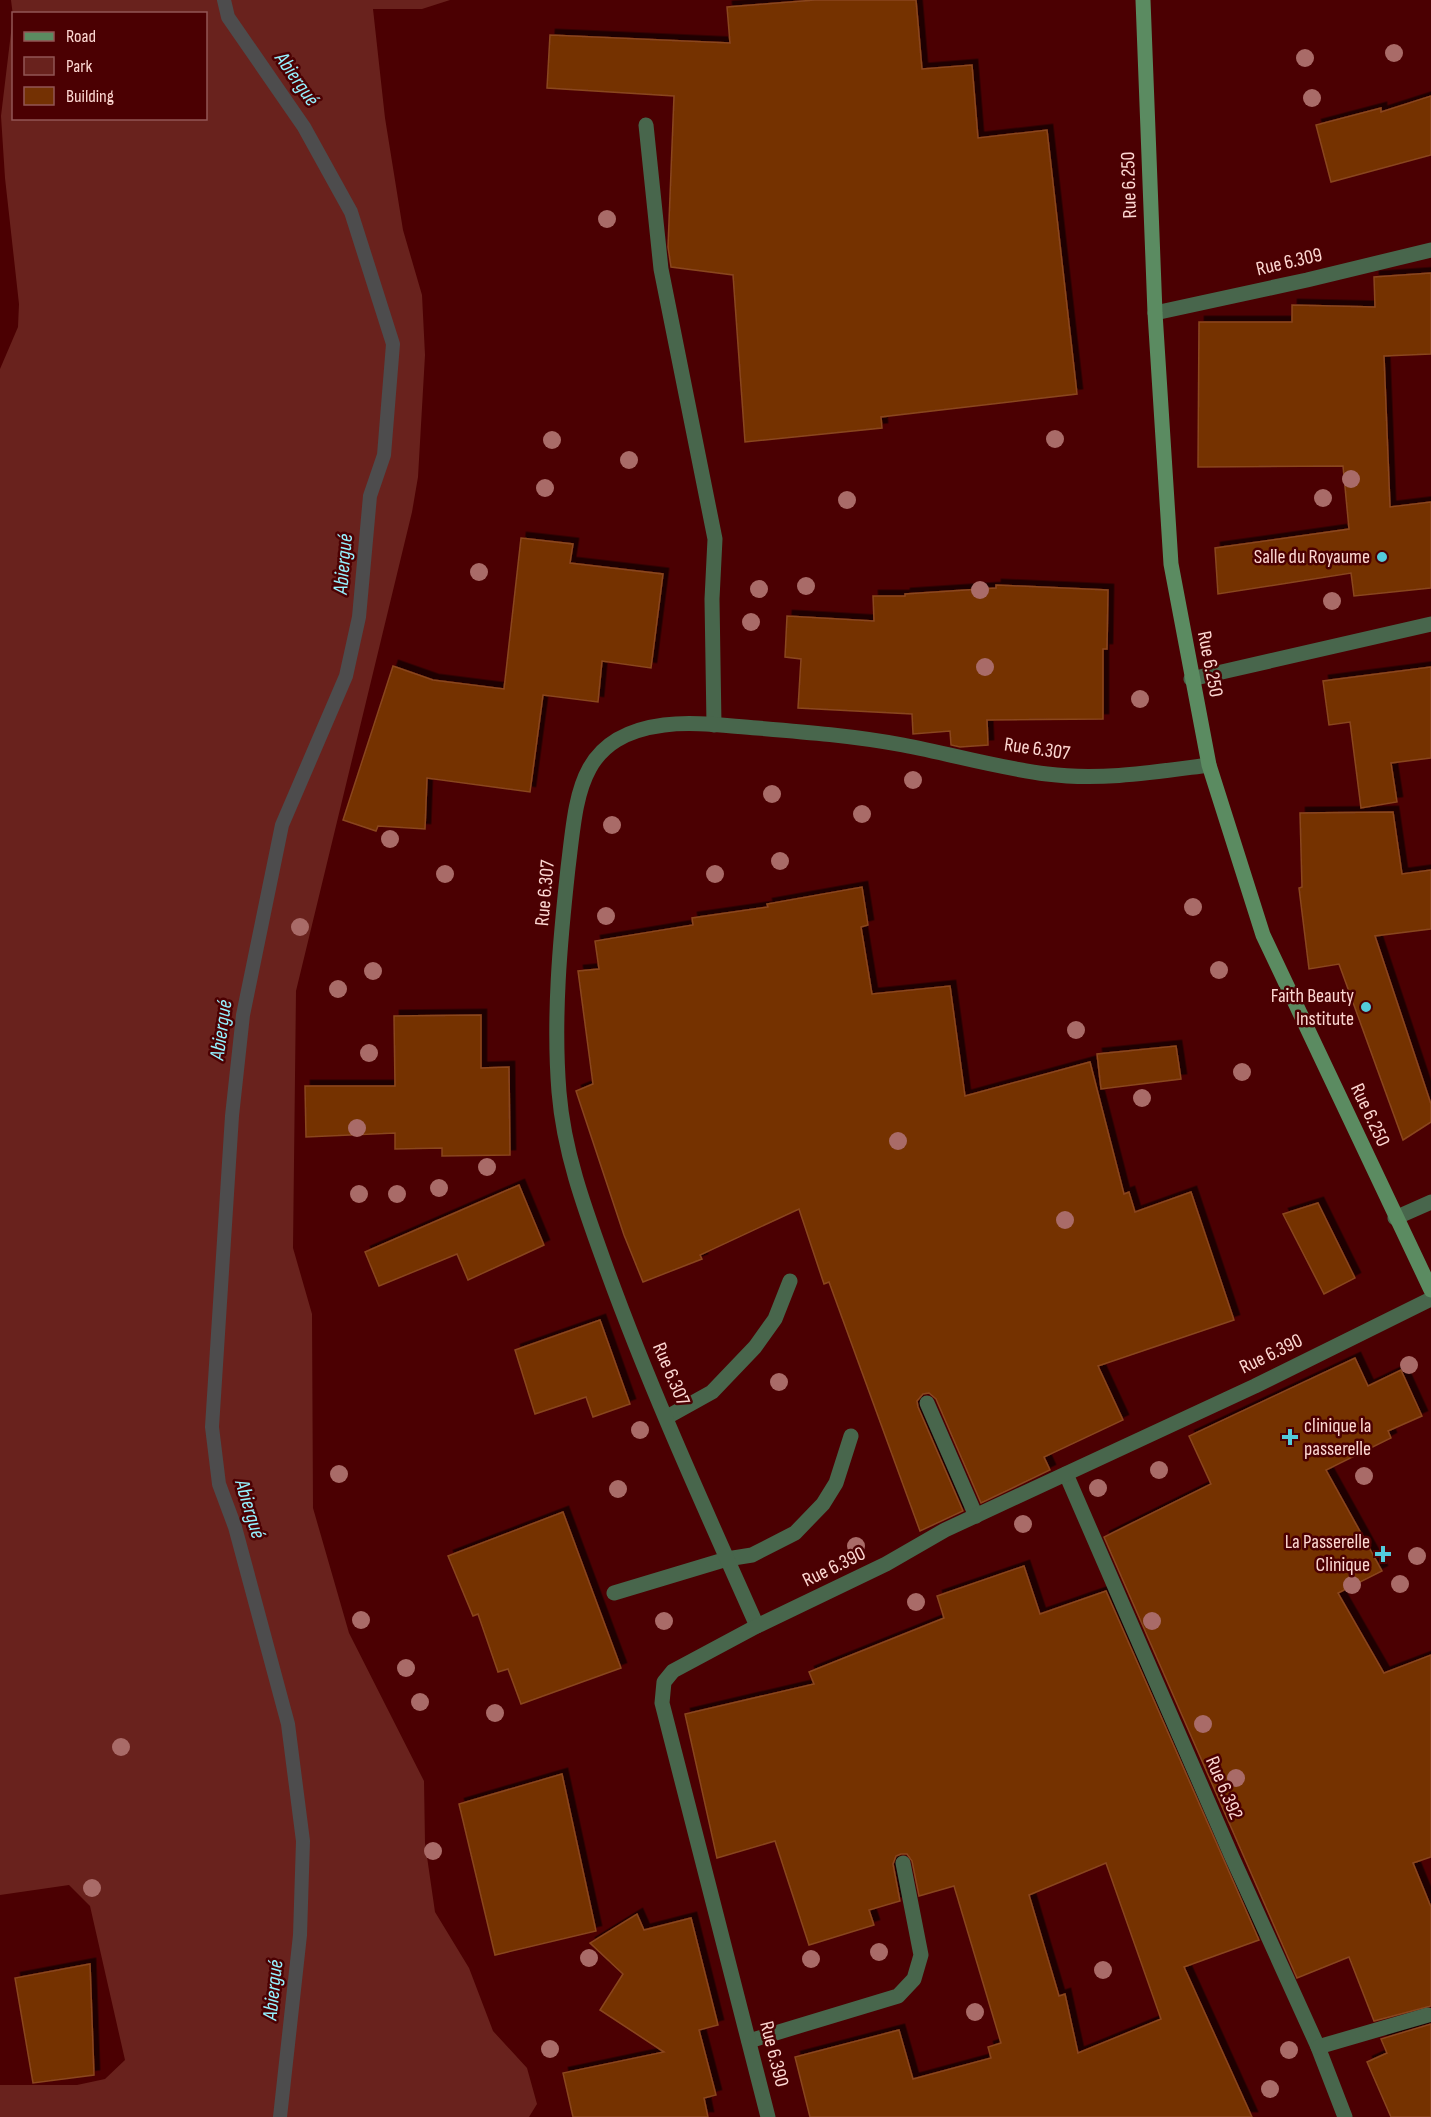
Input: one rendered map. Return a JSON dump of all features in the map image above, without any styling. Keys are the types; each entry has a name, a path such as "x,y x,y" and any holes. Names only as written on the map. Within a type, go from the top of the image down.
{"main road":[{"name":"Rue 6.250","path":"1143,0 1155,313 1171,564 1209,765 1263,935 1431,1290"}],"street":[{"path":"646,125 661,269 715,538 712,599 714,725"},
{"name":"Rue 6.309","path":"1155,313 1318,278 1431,249"},
{"path":"1191,679 1431,624"},
{"name":"Rue 6.307","path":"757,1626 626,1322 573,1176 559,1092 558,1000 565,901 576,799 590,766 615,739 664,725 714,725 826,733 1048,774 1100,776 1209,765"},
{"path":"1395,1218 1431,1202"},
{"path":"667,1418 712,1392 755,1347 775,1319 790,1281"},
{"name":"Rue 6.390","path":"768,2117 662,1703 664,1682 673,1671 757,1626 886,1564 945,1530 1431,1299"},
{"path":"927,1403 976,1516"},
{"path":"614,1593 727,1559 762,1552 795,1533 823,1504 836,1483 851,1436"},
{"name":"Rue 6.392","path":"1066,1474 1232,1857 1318,2047 1345,2117"},
{"path":"749,2041 898,1996 914,1979 921,1955 903,1863"},
{"path":"1318,2047 1428,2015"}],"green space":[{"path":"11,0 450,0 422,9 373,9 385,118 403,230 422,295 425,355 418,477 412,512 296,991 293,1248 312,1314 313,1508 349,1633 424,1781 425,1843 435,1912 469,1968 493,2031 527,2068 537,2104 529,2117 0,2117 0,2085 77,2085 105,2079 125,2060 90,1906 69,1885 0,1895 0,369 18,327 19,304 5,178 1,116 12,24 12,120 207,120 207,12 12,12"}],"building":[{"path":"815,0 916,0 922,69 972,65 978,138 1047,130 1077,394 881,417 882,428 745,442 733,275 671,267 668,247 674,96 547,88 550,35 730,43 727,7"},
{"path":"1431,96 1431,155 1331,182 1316,125 1381,108 1381,112"},
{"path":"1431,273 1431,354 1384,356 1390,507 1431,502 1431,588 1354,596 1351,573 1218,594 1215,548 1349,529 1343,466 1198,467 1199,322 1292,322 1292,305 1375,307 1374,277"},
{"path":"521,538 573,544 570,563 663,574 651,668 602,661 598,702 543,695 530,792 427,778 425,829 378,826 376,831 343,820 393,666 433,680 504,689"},
{"path":"996,585 1108,590 1107,649 1103,649 1103,719 987,720 988,745 960,747 951,745 950,731 913,734 912,714 798,708 801,659 785,657 787,616 874,621 873,596 905,596 905,594 996,588"},
{"path":"1431,667 1431,758 1391,763 1397,802 1361,808 1350,722 1329,725 1323,681"},
{"path":"1393,812 1402,874 1431,870 1431,929 1375,936 1431,1104 1431,1122 1403,1140 1339,964 1309,969 1299,888 1302,887 1300,813"},
{"path":"862,887 868,925 861,927 872,994 950,986 965,1096 1090,1062 1124,1194 1129,1192 1135,1212 1191,1192 1234,1320 1098,1366 1123,1420 1044,1457 1050,1470 981,1503 936,1399 929,1393 923,1394 917,1401 918,1407 963,1511 920,1531 829,1282 824,1284 799,1209 700,1255 702,1259 643,1282 624,1235 576,1091 593,1084 578,971 599,969 595,941 693,925 692,918 768,907 767,904"},
{"path":"481,1015 481,1068 509,1067 510,1155 442,1156 442,1148 395,1149 395,1133 306,1137 305,1086 395,1086 394,1016"},
{"path":"1176,1046 1181,1079 1101,1089 1097,1054"},
{"path":"519,1185 544,1245 468,1280 457,1254 379,1286 365,1252"},
{"path":"1318,1203 1355,1278 1324,1294 1283,1214"},
{"path":"600,1320 630,1404 593,1417 586,1397 535,1414 515,1350"},
{"path":"1355,1358 1368,1386 1401,1370 1422,1416 1388,1431 1391,1438 1326,1470 1382,1571 1338,1593 1384,1673 1431,1655 1431,1857 1413,1863 1431,1907 1431,2006 1374,2021 1349,1957 1297,1978 1104,1537 1211,1484 1189,1436"},
{"path":"563,1512 621,1668 521,1704 508,1669 498,1672 478,1614 473,1616 448,1556"},
{"path":"1024,1566 1040,1614 1106,1591 1259,1940 1184,1967 1252,2117 810,2117 795,2057 899,2030 913,2079 991,2058 988,2047 1001,2043 954,1886 919,1896 912,1861 907,1854 896,1856 893,1864 900,1901 869,1910 874,1925 809,1945 775,1841 717,1858 685,1714 814,1684 809,1672 944,1618 937,1596","holes":["1106,1863 1161,2019 1078,2053 1065,1994 1059,1996 1029,1895"]},
{"path":"562,1774 596,1931 495,1955 459,1804"},
{"path":"637,1914 644,1930 691,1918 718,2025 699,2030 716,2095 704,2098 708,2117 573,2117 563,2073 664,2052 600,2010 623,1974 590,1943"},
{"path":"90,1964 94,2075 33,2083 15,1978"},
{"path":"1431,2024 1431,2117 1391,2117 1367,2062 1387,2053 1381,2039"}],"waterway":[{"name":"Abiergué","path":"224,0 228,17 304,127 351,212 393,344 384,455 370,496 359,617 346,676 282,825 243,1015 232,1116 212,1427 219,1484 235,1527 288,1724 303,1841 300,1935 280,2117"}],"place":[{"name":"Salle du Royaume","path":"1382,557"},
{"name":"Faith Beauty Institute","path":"1366,1007"},
{"name":"clinique la passerelle","path":"1290,1437"},
{"name":"La Passerelle Clinique","path":"1383,1554"}]}
